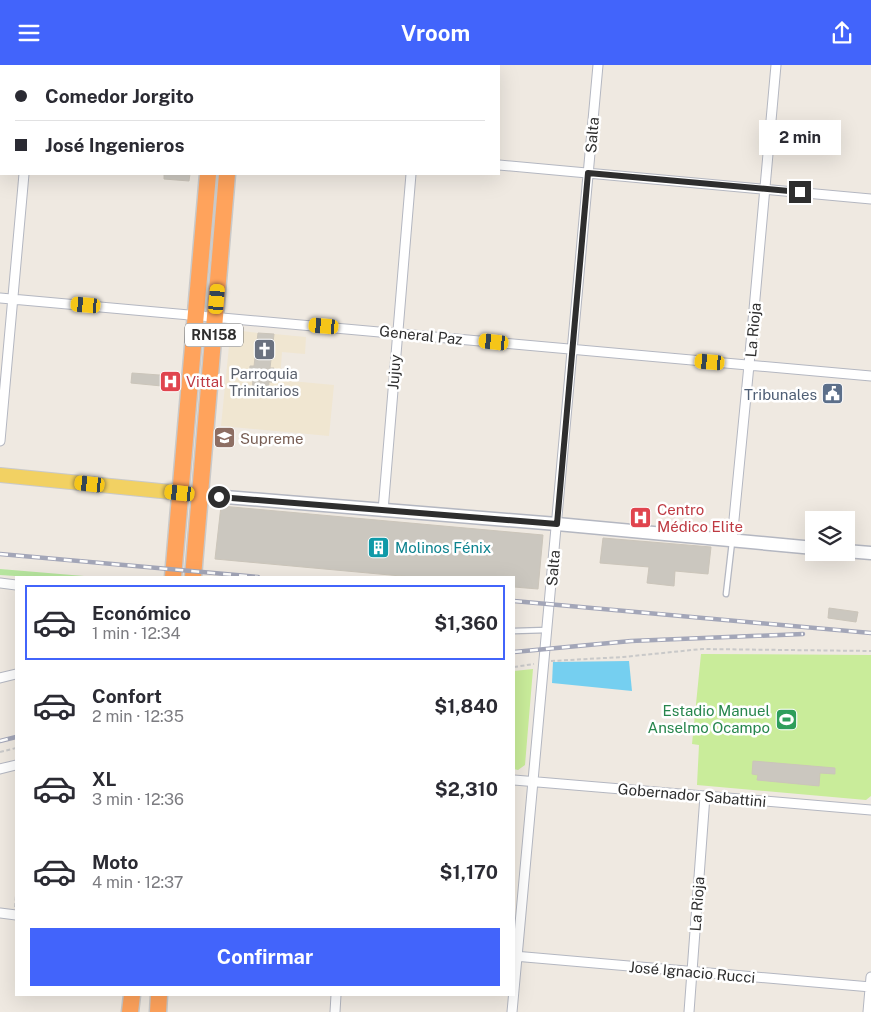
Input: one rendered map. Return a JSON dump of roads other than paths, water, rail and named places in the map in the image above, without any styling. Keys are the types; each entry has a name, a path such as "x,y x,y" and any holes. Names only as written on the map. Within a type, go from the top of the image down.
{"highway":[{"name":"RN158","path":"173,576 208,175"},
{"name":"RN158","path":"193,576 227,175"},
{"path":"130,1012 132,996"},
{"path":"158,1012 159,996"}],"main road":[{"path":"0,475 201,495"}],"street":[{"name":"Salta","path":"515,970 548,630 598,65"},
{"name":"La Rioja","path":"732,540 776,65"},
{"path":"500,165 871,199"},
{"path":"0,441 24,175"},
{"name":"Jujuy","path":"383,511 411,175"},
{"name":"General Paz","path":"0,298 871,375"},
{"path":"201,495 557,524 805,547"},
{"path":"855,552 871,553"},
{"path":"0,583 15,585"},
{"path":"0,678 15,674"},
{"path":"0,769 15,765"},
{"name":"Gobernador Sabattini","path":"515,780 871,810"},
{"name":"La Rioja","path":"689,1012 705,796"},
{"path":"0,913 15,915"},
{"name":"José Ignacio Rucci","path":"516,956 871,987"},
{"path":"868,1012 871,977"},
{"path":"334,1012 336,996"},
{"name":"Salta","path":"512,1012 513,996"}],"lane":[{"name":"La Rioja","path":"726,594 732,540"},
{"path":"515,631 548,630"}],"water":[{"path":"629,661 632,691 552,683 553,662"}],"railway":[{"path":"0,554 247,576"},
{"path":"515,601 871,633"},
{"path":"515,652 631,641 803,634"},
{"path":"0,741 15,737"}],"place":[{"name":"Parroquia Trinitarios","path":"264,350"},
{"name":"Vittal","path":"170,381"},
{"name":"Tribunales","path":"833,394"},
{"name":"Supreme","path":"224,438"},
{"name":"Centro Médico Elite","path":"641,518"},
{"name":"Molinos Fénix","path":"379,547"},
{"name":"Estadio Manuel Anselmo Ocampo","path":"786,719"}]}
